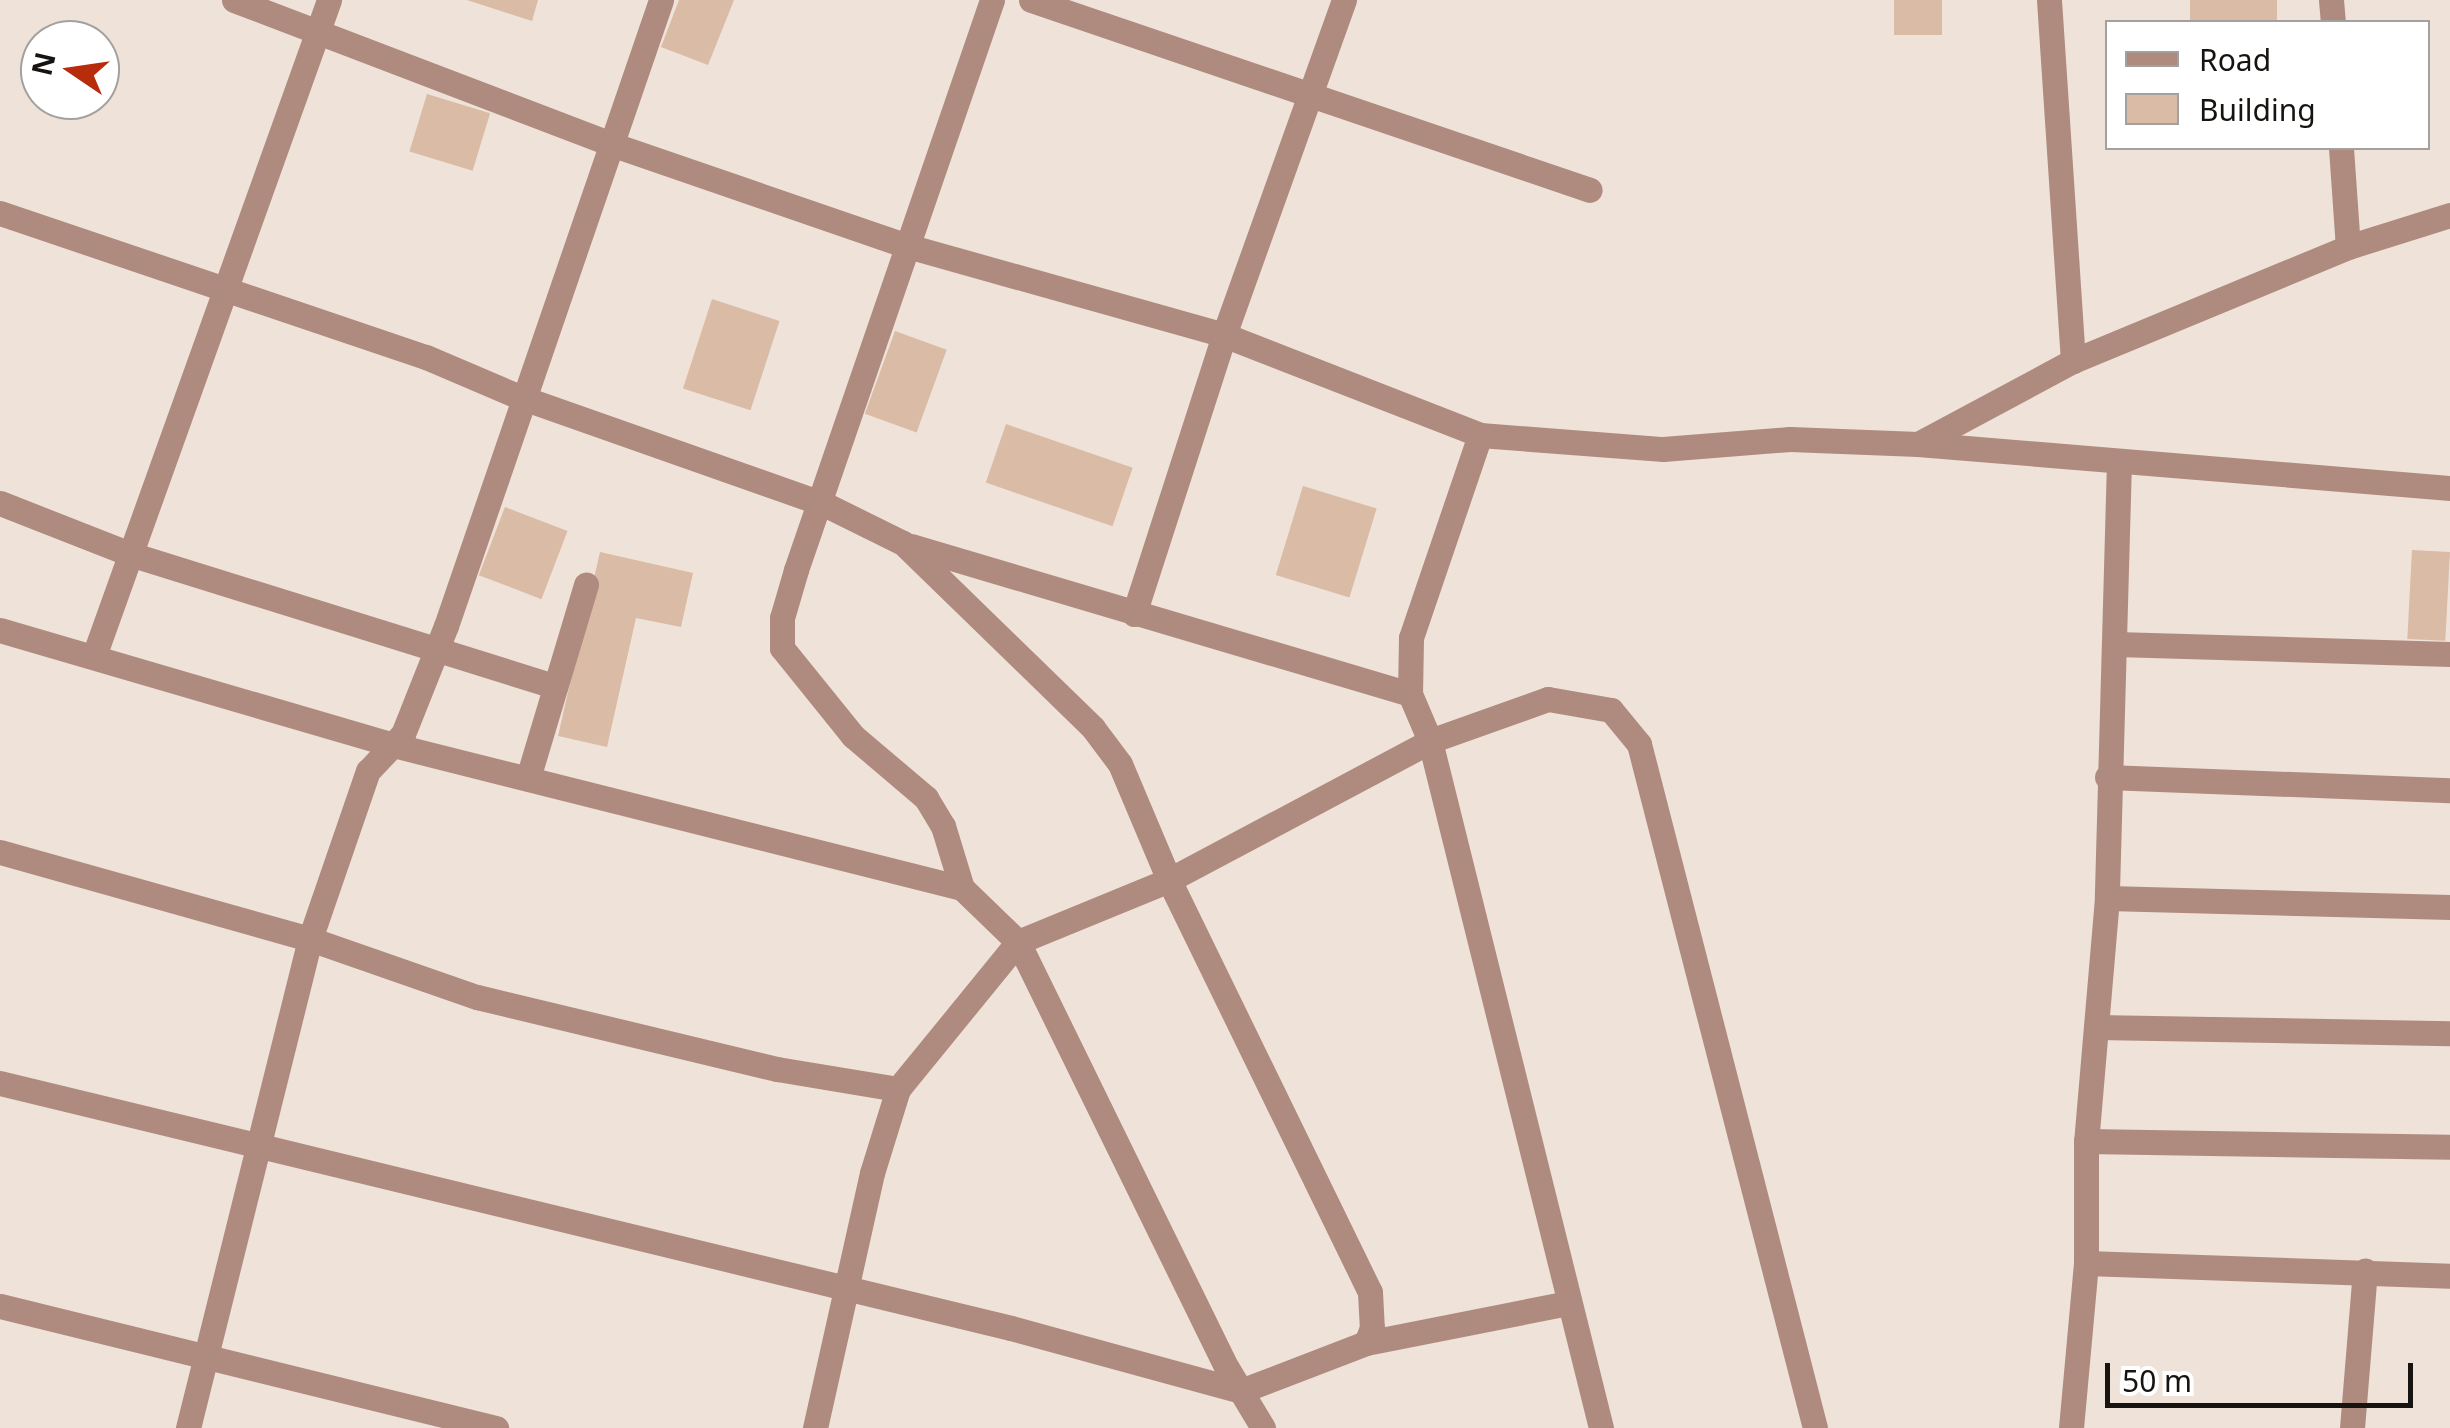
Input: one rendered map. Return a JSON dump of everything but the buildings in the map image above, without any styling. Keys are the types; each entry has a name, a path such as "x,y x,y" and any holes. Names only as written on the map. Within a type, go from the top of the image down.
{"street":[{"path":"234,0 608,143 904,245 1224,335 1480,435 1555,446 1664,449 1790,439 1918,444 2450,488"},
{"path":"94,656 329,0"},
{"path":"188,1428 310,939 368,771 404,734 437,650 520,397 660,0"},
{"path":"992,0 904,245 824,504 782,618 782,648 853,736 936,811 962,888 1018,942 1263,1428"},
{"path":"1031,0 1308,98 1590,190"},
{"path":"1134,614 1224,335 1344,0"},
{"path":"2049,0 2073,361"},
{"path":"2341,150 2348,247"},
{"path":"0,213 224,287 824,504 903,543 1410,694"},
{"path":"1918,444 2073,361 2348,247 2450,214"},
{"path":"1480,435 1411,638 1410,694 1430,741 1600,1428"},
{"path":"2071,1428 2086,1263 2086,1141 2107,898 2106,777 2116,644 2119,461"},
{"path":"0,503 130,554 555,686"},
{"path":"903,543 1093,728 1142,804 1169,880 1370,1292 1372,1328 1366,1343"},
{"path":"528,778 586,584"},
{"path":"0,630 392,745 962,888"},
{"path":"2116,644 2450,654"},
{"path":"816,1428 846,1290 898,1090 1018,942 1169,880 1430,741 1548,699 1611,710 1639,744 1816,1428"},
{"path":"2106,777 2450,790"},
{"path":"0,852 310,939 478,998 777,1069 898,1090"},
{"path":"2107,898 2450,907"},
{"path":"2096,1027 2450,1034"},
{"path":"0,1084 846,1290 1241,1391 1366,1343 1568,1302"},
{"path":"2086,1141 2450,1147"},
{"path":"2086,1263 2450,1276"},
{"path":"2352,1428 2365,1272"},
{"path":"0,1306 496,1428"}]}
